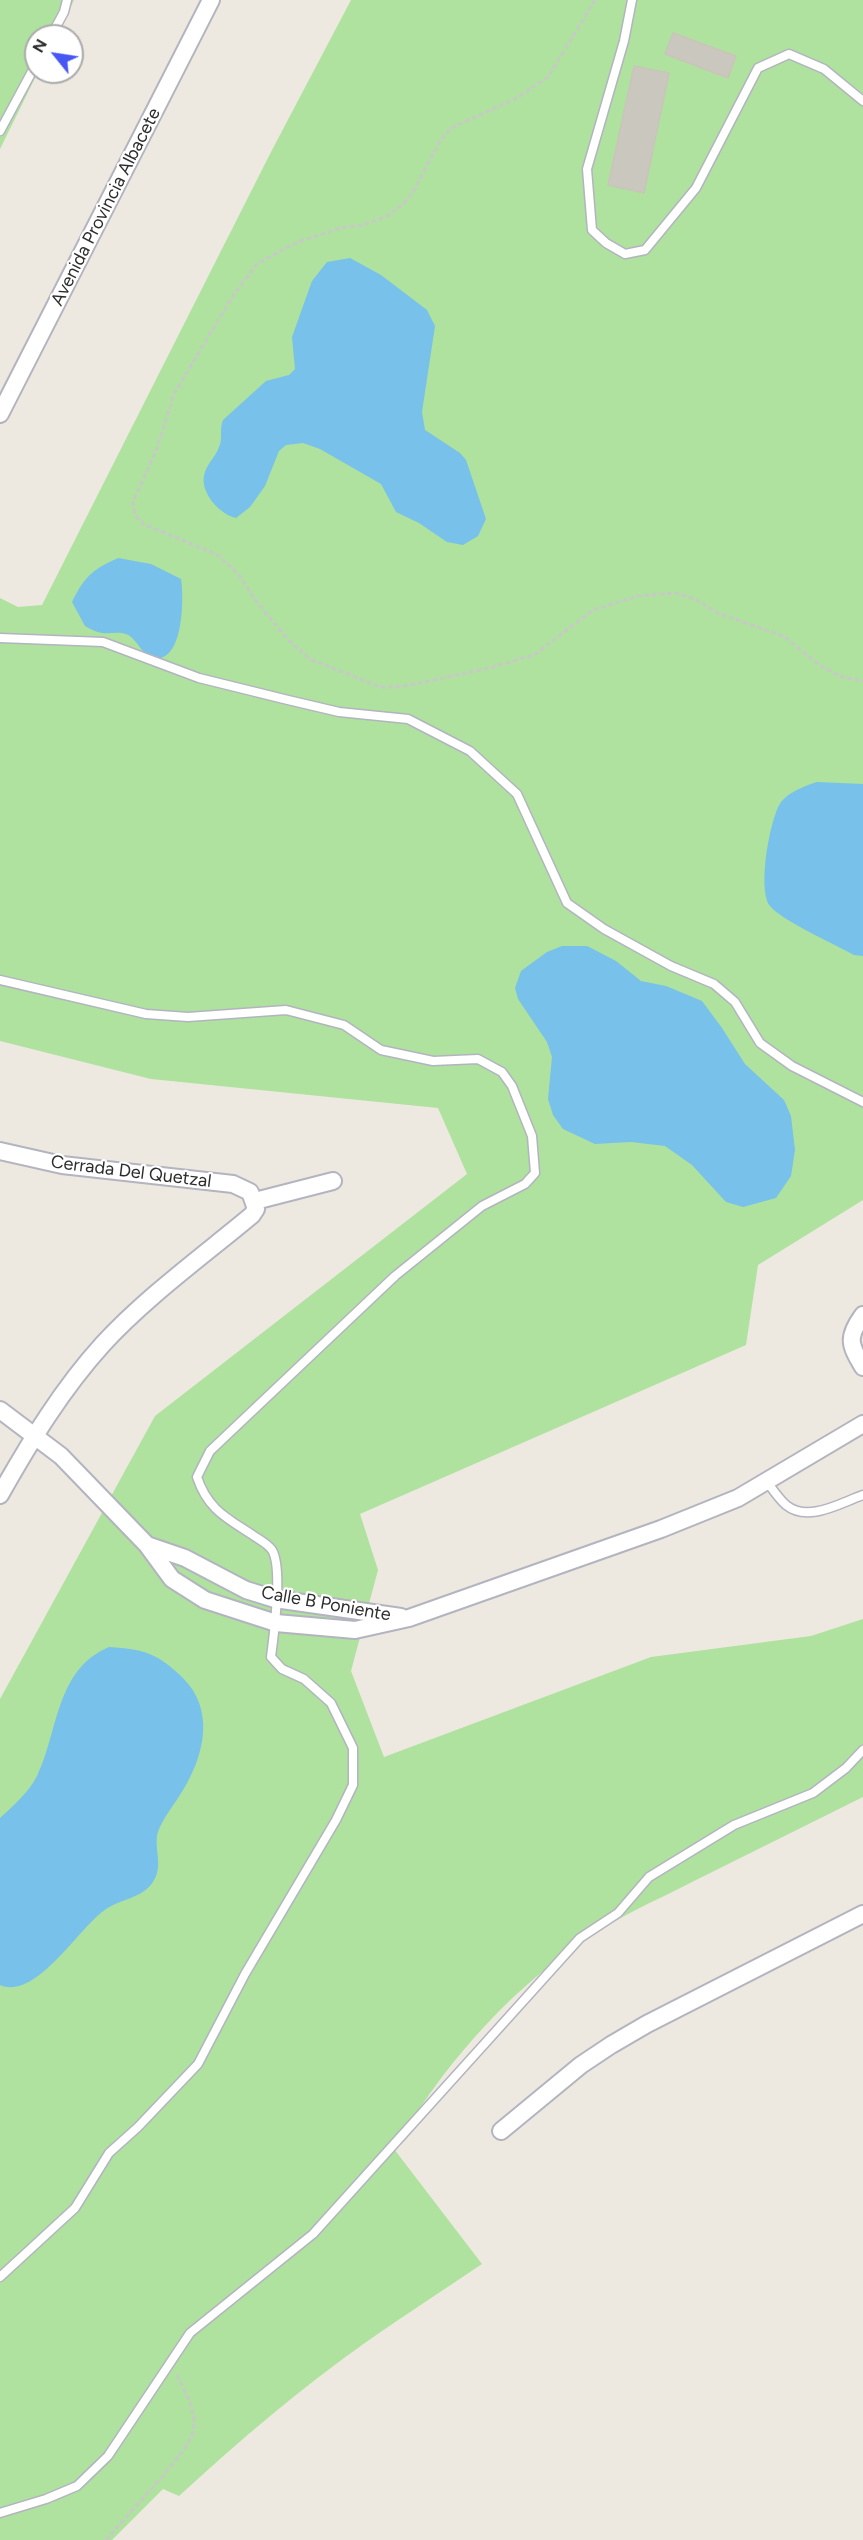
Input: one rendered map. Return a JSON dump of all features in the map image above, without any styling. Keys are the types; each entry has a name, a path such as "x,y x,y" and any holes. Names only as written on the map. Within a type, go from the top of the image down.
{"street":[{"name":"Avenida Provincia Albacete","path":"0,414 211,0"},
{"name":"Cerrada Del Quetzal","path":"0,1150 62,1165 233,1185 250,1192 255,1201"},
{"path":"0,1495 34,1434 104,1343 126,1322 252,1215 256,1209 255,1201 333,1181"},
{"path":"863,1315 852,1330 851,1348 863,1367"},
{"path":"0,1410 61,1456 147,1545"},
{"name":"Calle B Poniente","path":"147,1545 172,1579 205,1600 276,1623 355,1630 409,1618 661,1529 738,1498 768,1483 863,1424"},
{"name":"Calle B Poniente","path":"147,1545 185,1558 246,1590 275,1599 409,1618"},
{"path":"501,2131 581,2065 611,2045 647,2024 863,1914"}],"lane":[{"path":"58,24 67,0"},
{"path":"632,0 624,40 587,169 592,230 606,243 625,254 645,250 696,188 758,68 789,54 824,69 863,101"},
{"path":"0,130 25,84"},
{"path":"0,638 104,642 199,678 339,712 408,719 470,751 517,794 567,903 604,928 671,966 714,984 735,1002 760,1043 792,1066 863,1102"},
{"path":"0,980 146,1014 188,1017 286,1010 344,1025 381,1050 433,1061 478,1059 502,1072 512,1086 532,1136 535,1173 525,1184 482,1206 395,1276 210,1451 197,1478 203,1496 223,1516 271,1549 277,1563 276,1623 271,1656 282,1669 304,1679 331,1703 353,1748 353,1785 336,1821 244,1974 198,2064 138,2127 109,2153 75,2208 0,2277"},
{"path":"768,1483 783,1503 793,1510 802,1512 818,1512 863,1495"},
{"path":"0,2513 46,2499 77,2486 108,2456 190,2333 313,2234 580,1938 618,1913 649,1877 734,1825 813,1793 846,1768 863,1749"}],"path":[{"path":"595,0 548,77 515,99 451,128 440,141 412,194 394,211 363,225 340,228 295,243 257,264 234,294 174,394 156,451 134,502 135,515 143,524 218,555 240,576 253,597 289,641 310,659 380,687 415,684 489,668 534,655 593,610 638,596 675,593 695,599 718,613 785,637 819,665 842,677 863,681"},
{"path":"106,2540 178,2457 193,2432 192,2406 170,2360"}],"green space":[{"path":"0,0 74,0 62,24 24,24 24,84 32,84 0,149"},
{"path":"351,0 863,0 863,1200 758,1265 746,1345 360,1514 378,1570 351,1671 384,1757 651,1657 811,1636 863,1619 863,1797 633,1911 577,1945 549,1966 498,2012 453,2063 412,2119 394,2149 482,2264 319,2376 179,2496 163,2489 112,2540 0,2540 0,1699 155,1416 467,1174 438,1108 151,1079 0,1041 0,598 18,607 42,605 271,152"}],"water":[{"path":"350,258 381,275 427,310 435,326 422,412 425,430 460,453 466,460 486,519 478,536 463,545 447,542 419,523 396,512 381,484 320,449 303,443 286,445 279,451 265,486 250,507 236,518 217,507 204,487 205,472 220,444 223,420 266,381 289,375 295,369 292,337 312,281 327,262"},
{"path":"118,558 151,564 181,579 180,628 171,651 163,657 149,656 134,639 126,634 102,633 85,626 72,602 90,575"},
{"path":"817,782 863,784 863,956 854,955 785,918 770,906 766,897 766,854 777,810 781,802 789,795"},
{"path":"562,946 587,946 616,961 641,981 666,986 702,1001 745,1064 784,1100 791,1116 795,1150 791,1176 776,1198 743,1207 726,1202 692,1165 665,1146 631,1142 595,1144 563,1129 553,1115 548,1099 552,1057 547,1042 518,999 515,988 521,971 547,952"},
{"path":"109,1647 131,1649 157,1657 182,1677 192,1690 203,1717 201,1747 197,1762 159,1829 157,1871 150,1886 106,1909 42,1973 14,1987 0,1985 0,1818 34,1782 68,1686 91,1657"}],"building":[{"path":"673,33 736,56 728,78 665,54"},
{"path":"634,66 669,73 644,193 608,185"}]}
